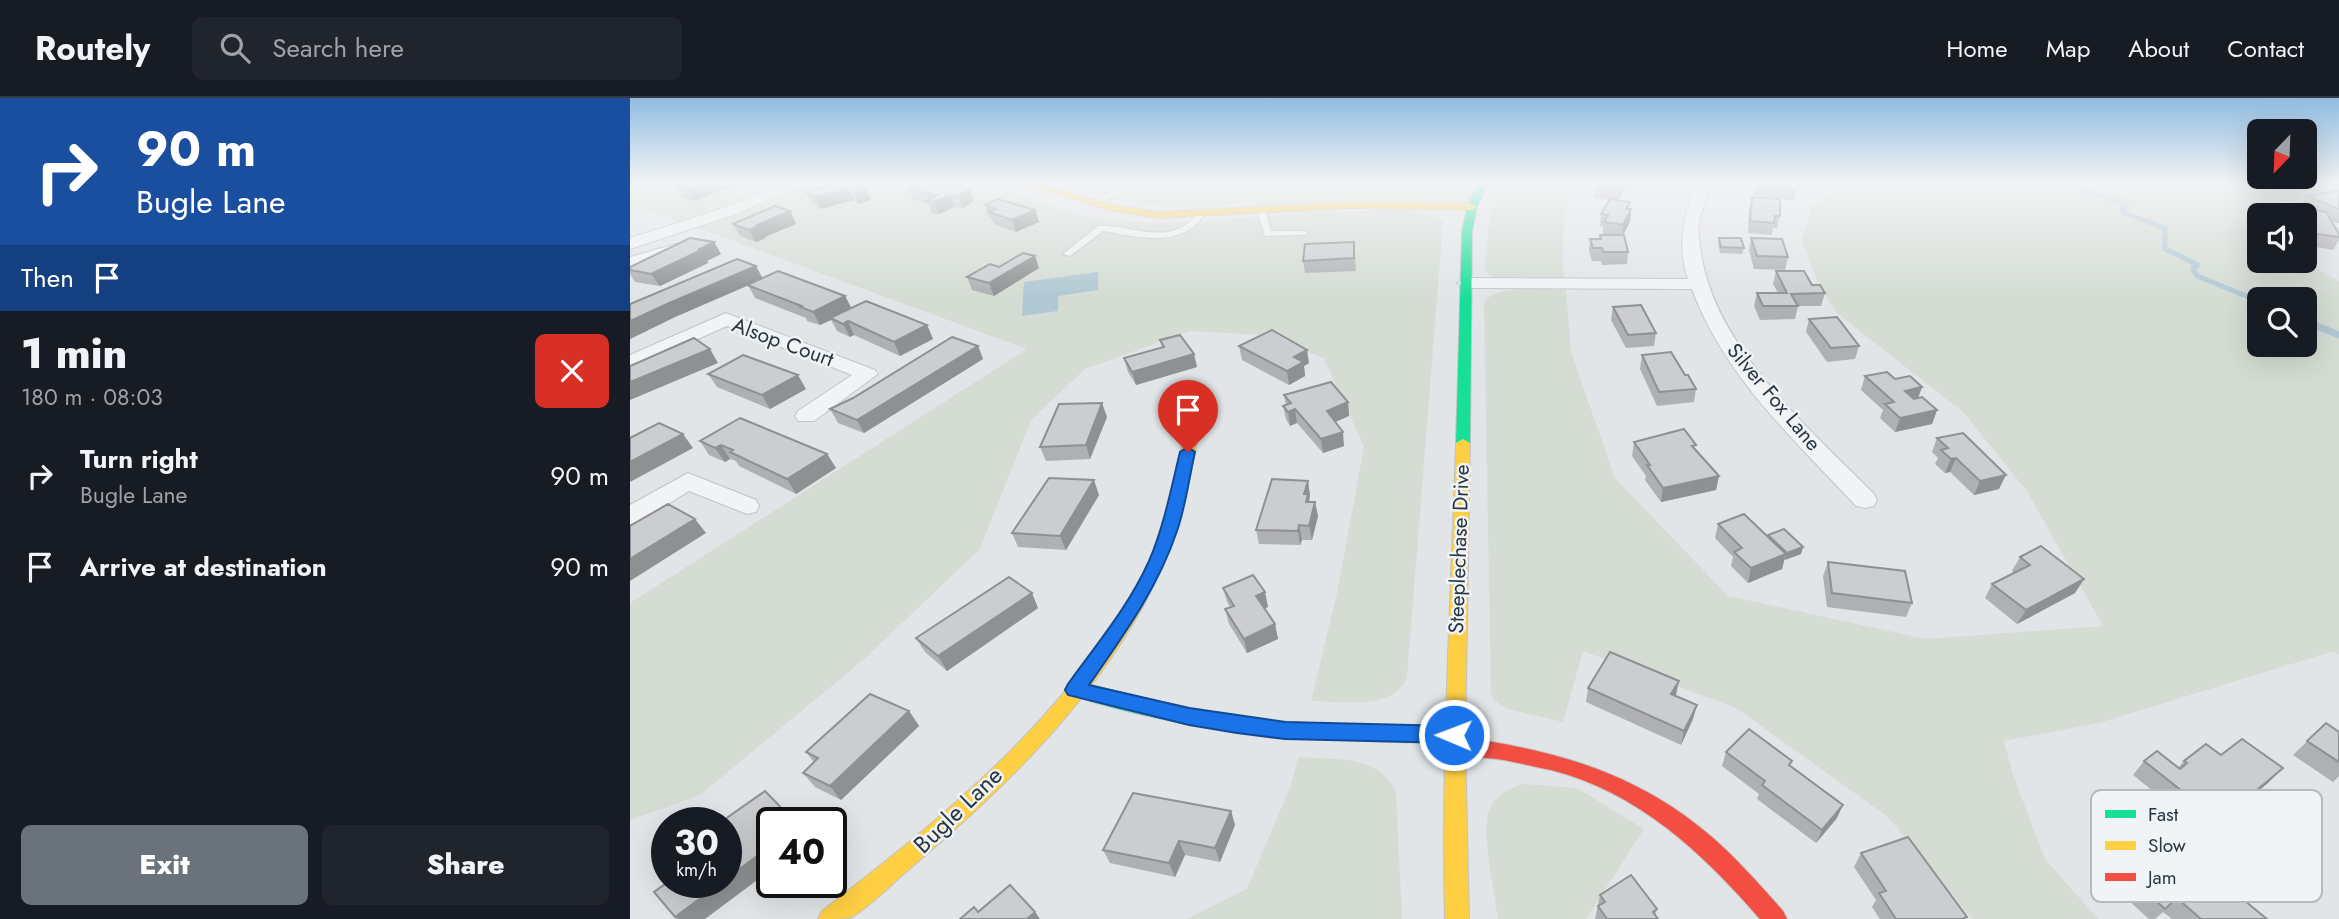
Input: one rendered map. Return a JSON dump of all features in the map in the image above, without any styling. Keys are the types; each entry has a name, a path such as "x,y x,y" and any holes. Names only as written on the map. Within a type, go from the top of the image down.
{"street":[{"path":"630,244 699,221"},
{"name":"Steeplechase Drive","path":"1457,919 1453,837 1455,656 1462,533 1469,221"},
{"name":"Silver Fox Lane","path":"1691,221 1689,253 1696,284 1725,339 1750,373 1865,500"},
{"path":"630,263 675,249"},
{"path":"1466,283 1696,284"},
{"name":"Alsop Court","path":"630,363 726,319 868,374 806,416"},
{"name":"Bugle Lane","path":"830,919 939,831 1028,742 1075,690 1131,610 1156,564 1170,528 1184,476 1192,427"},
{"path":"630,516 688,481 747,506"},
{"path":"1075,690 1189,717 1237,724 1285,730 1454,740 1550,757 1601,776 1650,801 1695,833 1737,873 1775,919"}],"lane":[{"path":"1068,254 1101,228 1164,236 1190,228 1195,221"},
{"path":"1264,221 1268,234 1304,233"}],"shaded area":[{"path":"680,221 1443,222 1407,677 1391,695 1365,702 1311,701 1337,593 1364,447 1324,358 1260,335 1190,331 1085,369 1031,420 980,549 862,661 700,795 666,807 651,807 651,812 630,820 630,603 1027,349"},
{"path":"1489,221 1565,221 1564,279 1497,278 1488,274 1485,269"},
{"path":"1807,221 2247,221 2247,273 2317,273 2317,268 2339,281 2339,655 2334,651 2099,723 2004,741 2013,775 2045,859 2098,919 1972,919 1888,817 1736,708 1583,651 1563,722 1508,709 1491,696 1484,303 1489,297 1509,291 1566,290 1571,352 1615,478 1728,596 1926,639 2103,626 2027,491 1964,413 1837,313 1819,285 1802,241"},
{"path":"1298,757 1340,759 1367,765 1378,770 1396,791 1402,919 1187,919 1247,889 1291,785"},
{"path":"1524,784 1577,788 1644,829 1586,919 1498,919 1488,851 1488,814 1501,794"}],"water":[{"path":"1098,272 1098,290 1058,296 1058,311 1022,316 1024,282"}],"building":[{"path":"739,221 766,221 749,230 733,224"},
{"path":"1604,221 1625,221 1623,225"},
{"path":"2317,221 2332,221 2339,237 2317,234"},
{"path":"1600,235 1624,235 1628,252 1603,252 1602,248 1593,248 1590,239 1601,239"},
{"path":"690,238 714,242 651,274 630,270 630,267"},
{"path":"1719,238 1741,238 1744,248 1721,247"},
{"path":"1751,238 1782,239 1788,257 1757,256"},
{"path":"1354,242 1354,258 1303,261 1305,244"},
{"path":"1023,253 1035,256 989,283 967,277 990,264 999,267"},
{"path":"737,259 756,266 630,321 630,304"},
{"path":"778,271 845,296 813,312 747,285"},
{"path":"1776,271 1804,271 1812,285 1820,285 1825,293 1791,294 1798,306 1763,306 1757,293 1787,293"},
{"path":"866,301 927,325 894,342 848,321 843,324 830,318"},
{"path":"1641,305 1656,333 1628,335 1613,307"},
{"path":"1837,317 1859,346 1831,348 1809,319"},
{"path":"1272,330 1307,350 1294,357 1303,362 1287,371 1239,346"},
{"path":"1180,335 1194,354 1132,372 1124,358 1164,347 1160,340"},
{"path":"952,337 978,346 857,420 830,409 853,398"},
{"path":"694,338 710,349 630,382 630,366"},
{"path":"1671,352 1696,389 1659,392 1642,355"},
{"path":"743,355 798,375 762,395 708,374"},
{"path":"1887,372 1895,379 1910,376 1922,387 1905,391 1914,399 1922,397 1937,410 1900,418 1885,404 1894,402 1865,376"},
{"path":"1331,382 1348,402 1327,411 1343,432 1321,439 1295,409 1288,412 1283,406 1291,403 1284,395"},
{"path":"1102,403 1086,445 1040,447 1059,404"},
{"path":"740,418 827,454 787,479 730,452 733,450 721,445 715,448 700,441"},
{"path":"659,423 683,434 630,462 630,438"},
{"path":"1684,429 1696,445 1692,446 1719,476 1663,488 1634,442"},
{"path":"1963,433 2006,475 1980,481 1956,458 1951,459 1941,450 1948,448 1937,438"},
{"path":"1049,478 1094,480 1060,536 1012,533"},
{"path":"1272,479 1308,481 1304,494 1308,494 1306,502 1315,502 1309,526 1299,525 1298,531 1256,530"},
{"path":"668,504 695,519 630,559 630,526"},
{"path":"1744,514 1786,554 1751,568 1734,552 1742,548 1718,524"},
{"path":"1784,529 1803,547 1787,553 1768,535"},
{"path":"2041,546 2084,579 2026,610 1992,584 2030,565 2020,557"},
{"path":"1828,562 1905,571 1912,603 1832,593"},
{"path":"1253,575 1265,592 1256,596 1275,624 1244,639 1225,609 1234,606 1223,588"},
{"path":"1009,577 1032,593 938,656 916,638"},
{"path":"1610,652 1679,681 1671,694 1697,705 1684,731 1588,688"},
{"path":"870,694 909,711 830,786 803,773 818,758 806,752"},
{"path":"2326,723 2339,732 2339,762 2307,741"},
{"path":"1749,729 1792,761 1789,765 1843,805 1822,830 1762,785 1765,781 1726,752"},
{"path":"2242,739 2283,768 2257,790 2181,790 2144,761 2157,751 2180,769 2187,763 2184,761 2206,744 2221,755"},
{"path":"765,791 780,807 756,807 756,857 742,867 742,807"},
{"path":"1133,793 1231,811 1215,848 1179,841 1169,863 1103,850"},
{"path":"1908,837 1967,917 1896,919 1879,893 1886,891 1861,853"},
{"path":"1631,875 1657,909 1653,912 1658,919 1607,919 1598,906 1605,902 1600,895"},
{"path":"1010,885 1035,912 1027,919 960,919 974,907 978,912"},
{"path":"659,898 701,898 675,917"},
{"path":"2157,902 2173,902 2165,909"},
{"path":"2182,902 2246,902 2267,919 2201,919"}],"waterway":[{"path":"2146,221 2165,228 2165,249 2198,265 2193,269 2197,276 2247,296"},
{"path":"2317,326 2339,335"}],"traffic: fast":[{"path":"1463,443 1469,221"},
{"path":"1075,689 1188,716 1281,730 1454,735"}],"traffic: slow":[{"path":"830,919 973,799 1062,707 1101,657 1135,605 1168,536 1177,506 1192,427"},
{"path":"1457,919 1454,800 1463,443"}],"traffic: jam":[{"path":"1453,745 1553,762 1595,776 1634,794 1670,817 1705,845 1775,919"}],"route":[{"path":"1188,452 1170,528 1156,564 1131,610 1075,690 1189,717 1285,730 1454,735"}]}
